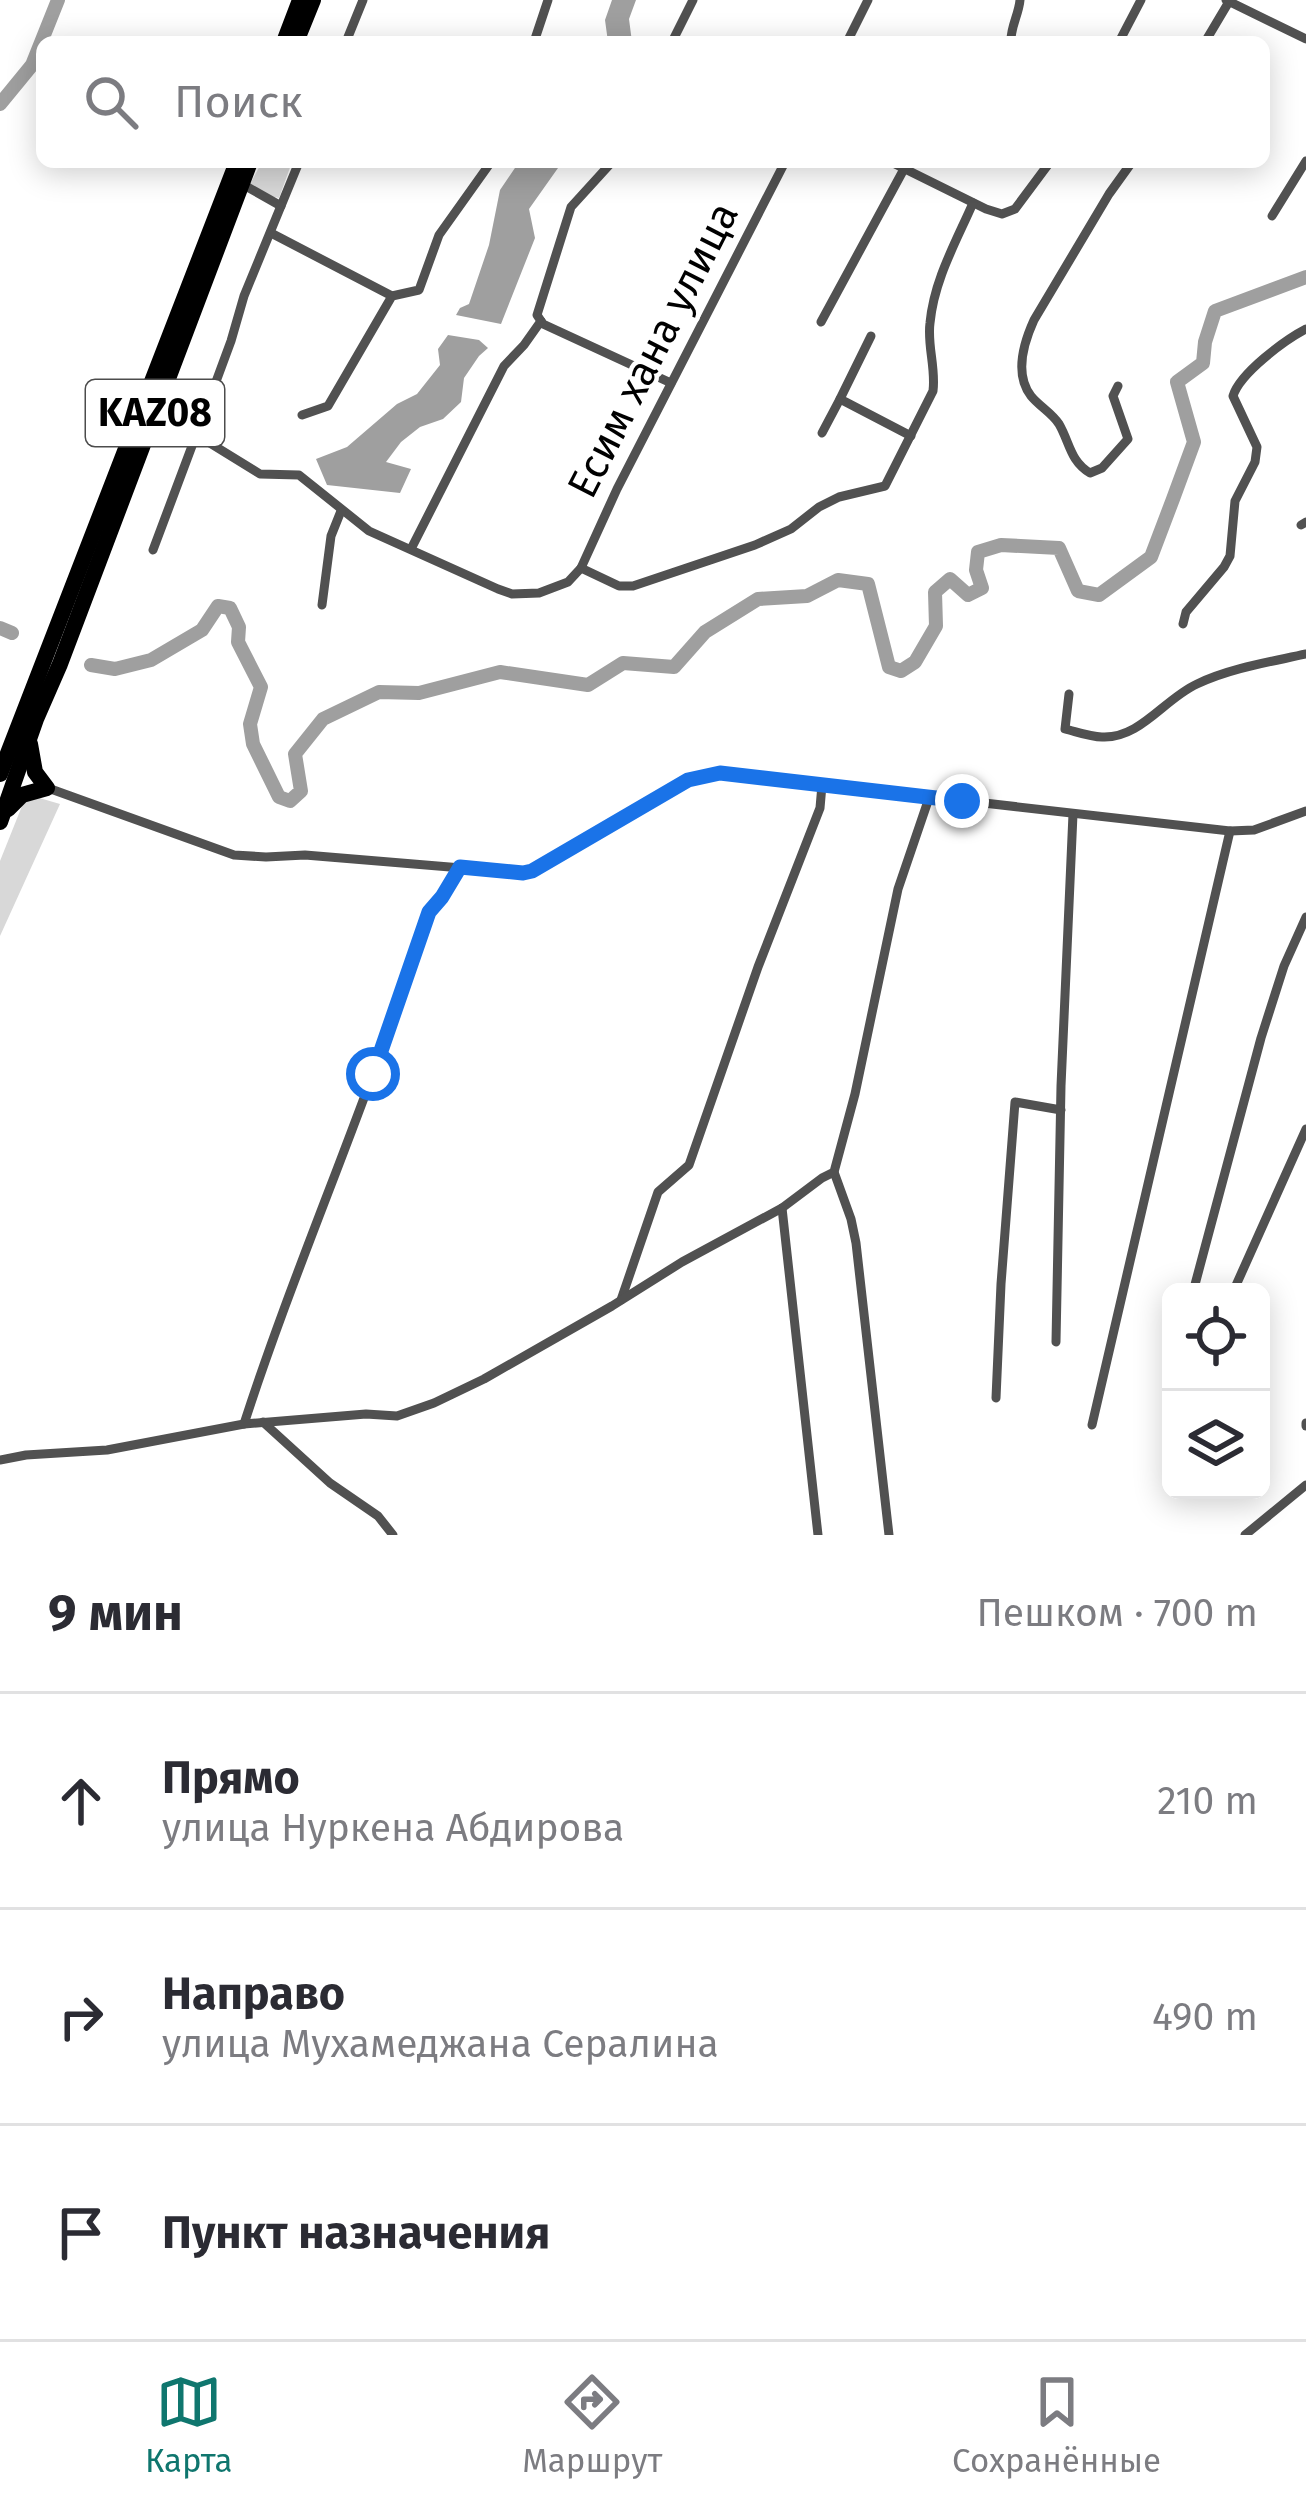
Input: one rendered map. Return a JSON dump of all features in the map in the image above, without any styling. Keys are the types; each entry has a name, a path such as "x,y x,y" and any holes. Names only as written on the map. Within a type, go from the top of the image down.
{"highway":[{"path":"286,36 300,0"},
{"path":"298,36 313,0"},
{"name":"KAZ08","path":"1,820 53,660 235,168"},
{"name":"KAZ08","path":"0,774 53,660 248,168"},
{"path":"1,820 22,795 47,788 35,772 30,737"}],"street":[{"path":"348,36 363,0"},
{"path":"537,36 548,0"},
{"path":"675,36 693,0"},
{"path":"850,36 868,0"},
{"path":"1011,36 1020,0"},
{"path":"1122,36 1141,0"},
{"path":"1208,36 1229,1 1306,39"},
{"path":"1273,216 1306,161"},
{"path":"153,550 200,431 244,296 296,168"},
{"path":"271,233 392,296 418,290 439,235 487,168"},
{"path":"607,168 571,207 537,315 543,324 671,383"},
{"name":"Есим хана улица","path":"581,568 782,168"},
{"path":"821,322 904,169 1002,214 1015,209 1046,168"},
{"path":"1118,386 1113,396 1128,439 1102,468 1090,473 1078,464 1056,420 1025,385 1022,362 1034,320 1128,168"},
{"path":"242,184 281,206"},
{"path":"200,431 260,474 299,475 369,531 512,594 555,588 581,568 619,586 633,586 755,545 791,529 839,496 885,486 933,391 928,327 937,286 973,203"},
{"path":"302,415 328,406 392,296"},
{"path":"411,549 504,366 541,321"},
{"path":"1183,624 1186,612 1230,556 1235,501 1256,462 1257,447 1234,396 1237,386 1306,329"},
{"path":"822,433 871,336"},
{"path":"840,399 910,436"},
{"path":"322,605 331,536 341,511"},
{"path":"1069,694 1065,729 1100,737 1127,735 1162,705 1197,684 1306,654"},
{"path":"47,788 234,855 305,855 523,873 700,776 720,773 1230,831 1254,830 1306,811"},
{"path":"621,1300 658,1192 689,1166 820,808 822,785"},
{"path":"889,1535 856,1243 834,1172 898,889 929,798"},
{"path":"1056,1342 1073,814"},
{"path":"1092,1425 1230,831"},
{"path":"244,1424 422,928 460,867"},
{"path":"1194,1283 1261,1038 1306,916"},
{"path":"996,1398 1015,1102 1061,1110"},
{"path":"1237,1283 1306,1130"},
{"path":"0,1460 107,1450 244,1424 366,1414 397,1416 484,1379 782,1208 834,1172"},
{"path":"782,1208 818,1535"},
{"path":"263,1422 330,1483 378,1516 393,1535"},
{"path":"1245,1535 1306,1485"}],"shaded area":[{"path":"612,0 636,0 629,19 631,36 607,36 605,20"},
{"path":"259,168 290,168 279,198 246,191"},
{"path":"515,168 558,168 529,209 535,238 501,324 456,315 469,304 489,245 500,190"},
{"path":"448,335 479,340 488,348 464,378 461,402 443,419 420,427 401,442 386,462 411,469 400,493 327,485 316,459 347,447 397,404 417,394 440,365 438,349"},
{"path":"36,797 60,804 0,936 0,861 24,801"}],"waterway":[{"path":"44,36 58,0"},
{"path":"0,104 36,55"},
{"path":"91,665 115,669 151,660 202,630 218,606 230,608 239,627 238,642 261,687 250,724 253,744 279,797 290,801 301,791 295,754 323,719 379,692 419,693 500,672 588,685 623,663 674,667 705,632 758,599 807,596 838,580 868,584 889,667 901,671 915,662 936,626 935,592 950,579 968,595 982,588 976,570 978,552 1001,545 1059,548 1078,591 1099,595 1151,557 1194,442 1177,382 1203,363 1215,311 1306,277"},
{"path":"0,628 12,633"}],"route":[{"path":"373,1074 429,912 460,867 532,871 688,780 720,773 962,801"}]}
